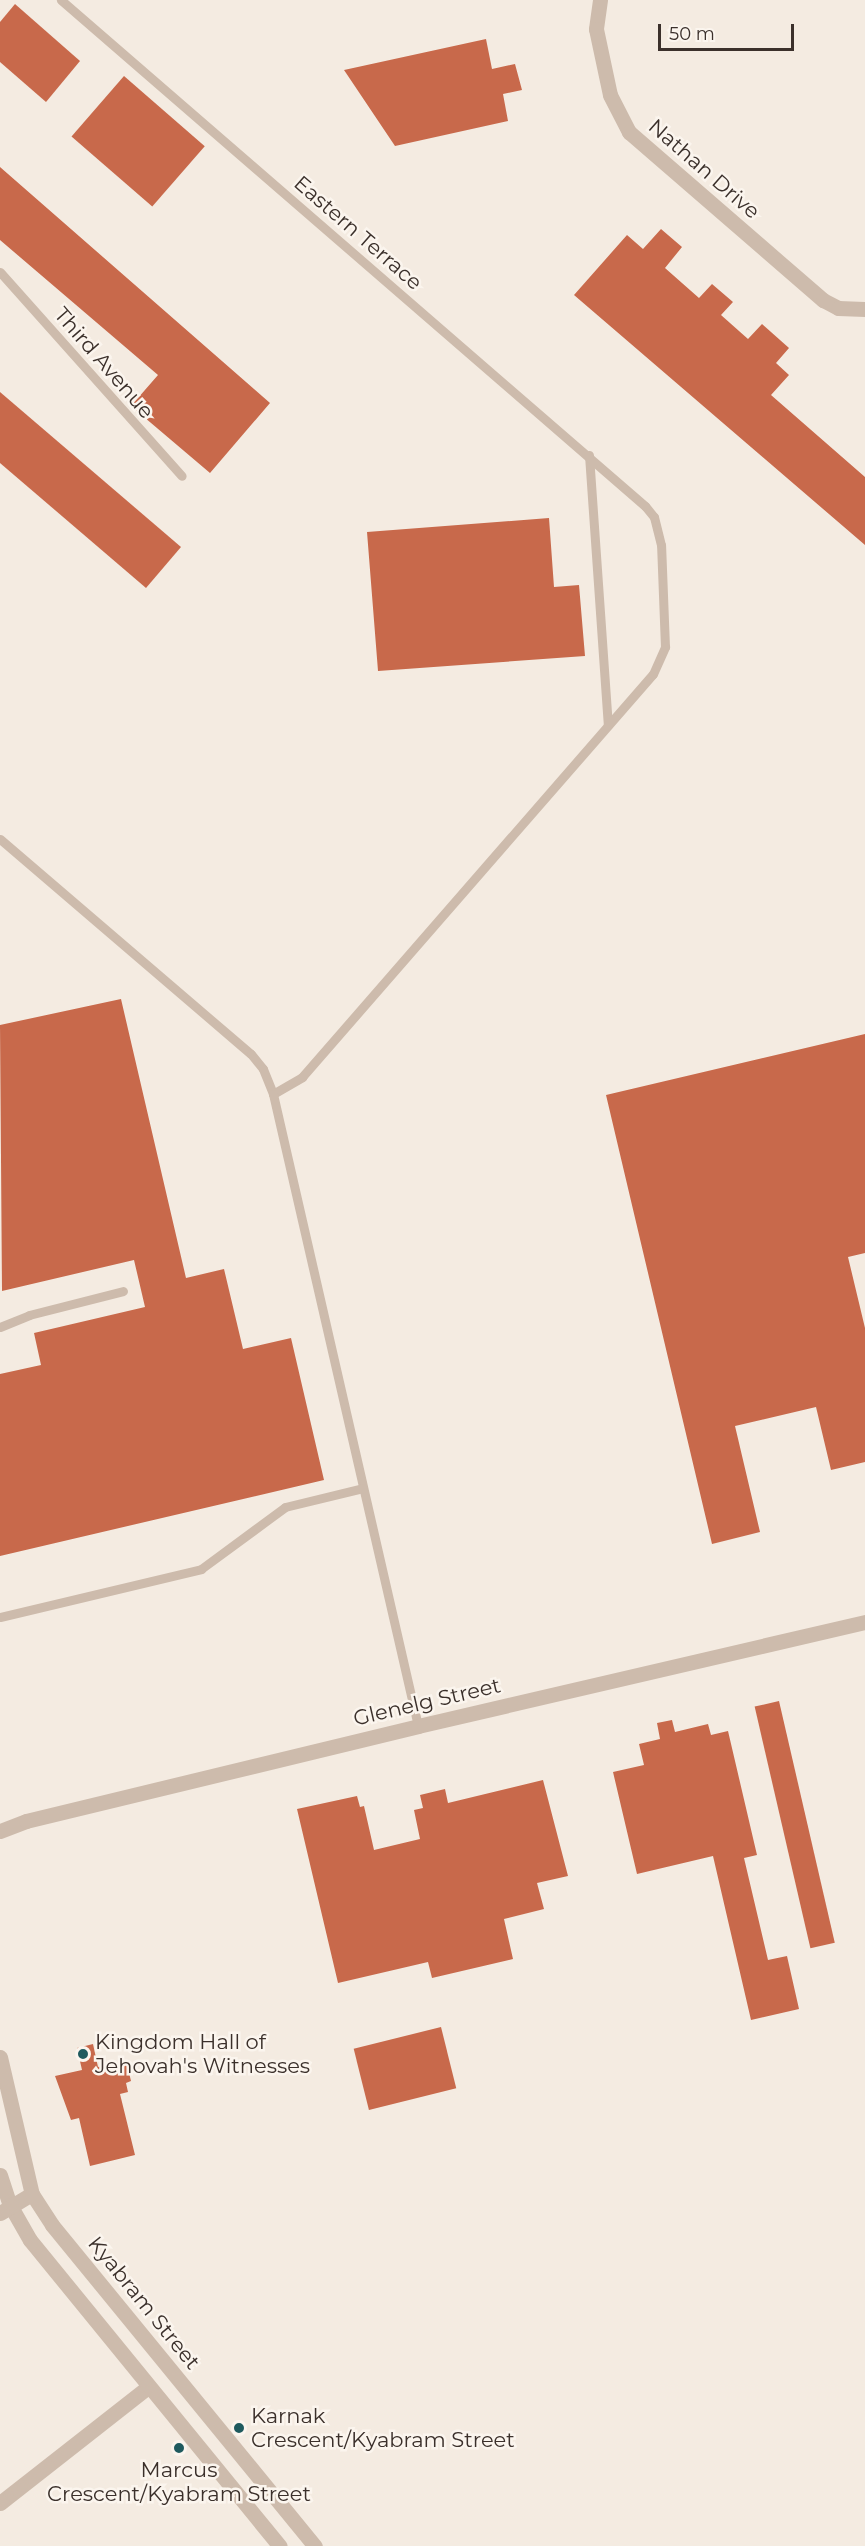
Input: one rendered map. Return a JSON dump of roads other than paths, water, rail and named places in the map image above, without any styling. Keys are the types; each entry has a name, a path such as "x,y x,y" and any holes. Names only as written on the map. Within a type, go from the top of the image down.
{"street":[{"name":"Nathan Drive","path":"600,0 596,29 605,73 616,111 629,132 823,300 838,308 865,309"},
{"name":"Glenelg Street","path":"0,1831 26,1821 418,1726 865,1622"},
{"name":"Kyabram Street","path":"0,2057 32,2194 52,2225 315,2546"},
{"path":"0,2175 5,2209 280,2546"},
{"path":"5,2209 32,2194"},
{"path":"0,2503 149,2386"}],"lane":[{"name":"Eastern Terrace","path":"62,0 632,492 654,517 658,528 665,646 653,674 302,1077 273,1094"},
{"name":"Third Avenue","path":"0,272 182,476"},
{"path":"589,456 608,725"},
{"path":"0,839 251,1054 263,1068 273,1094 418,1726"},
{"path":"0,1327 29,1315 123,1291"},
{"path":"0,1617 201,1569 285,1507 363,1488"}],"place":[{"name":"Kingdom Hall of Jehovah's Witnesses","path":"83,2054"},
{"name":"Karnak Crescent/Kyabram Street","path":"239,2428"},
{"name":"Marcus Crescent/Kyabram Street","path":"179,2448"}]}
